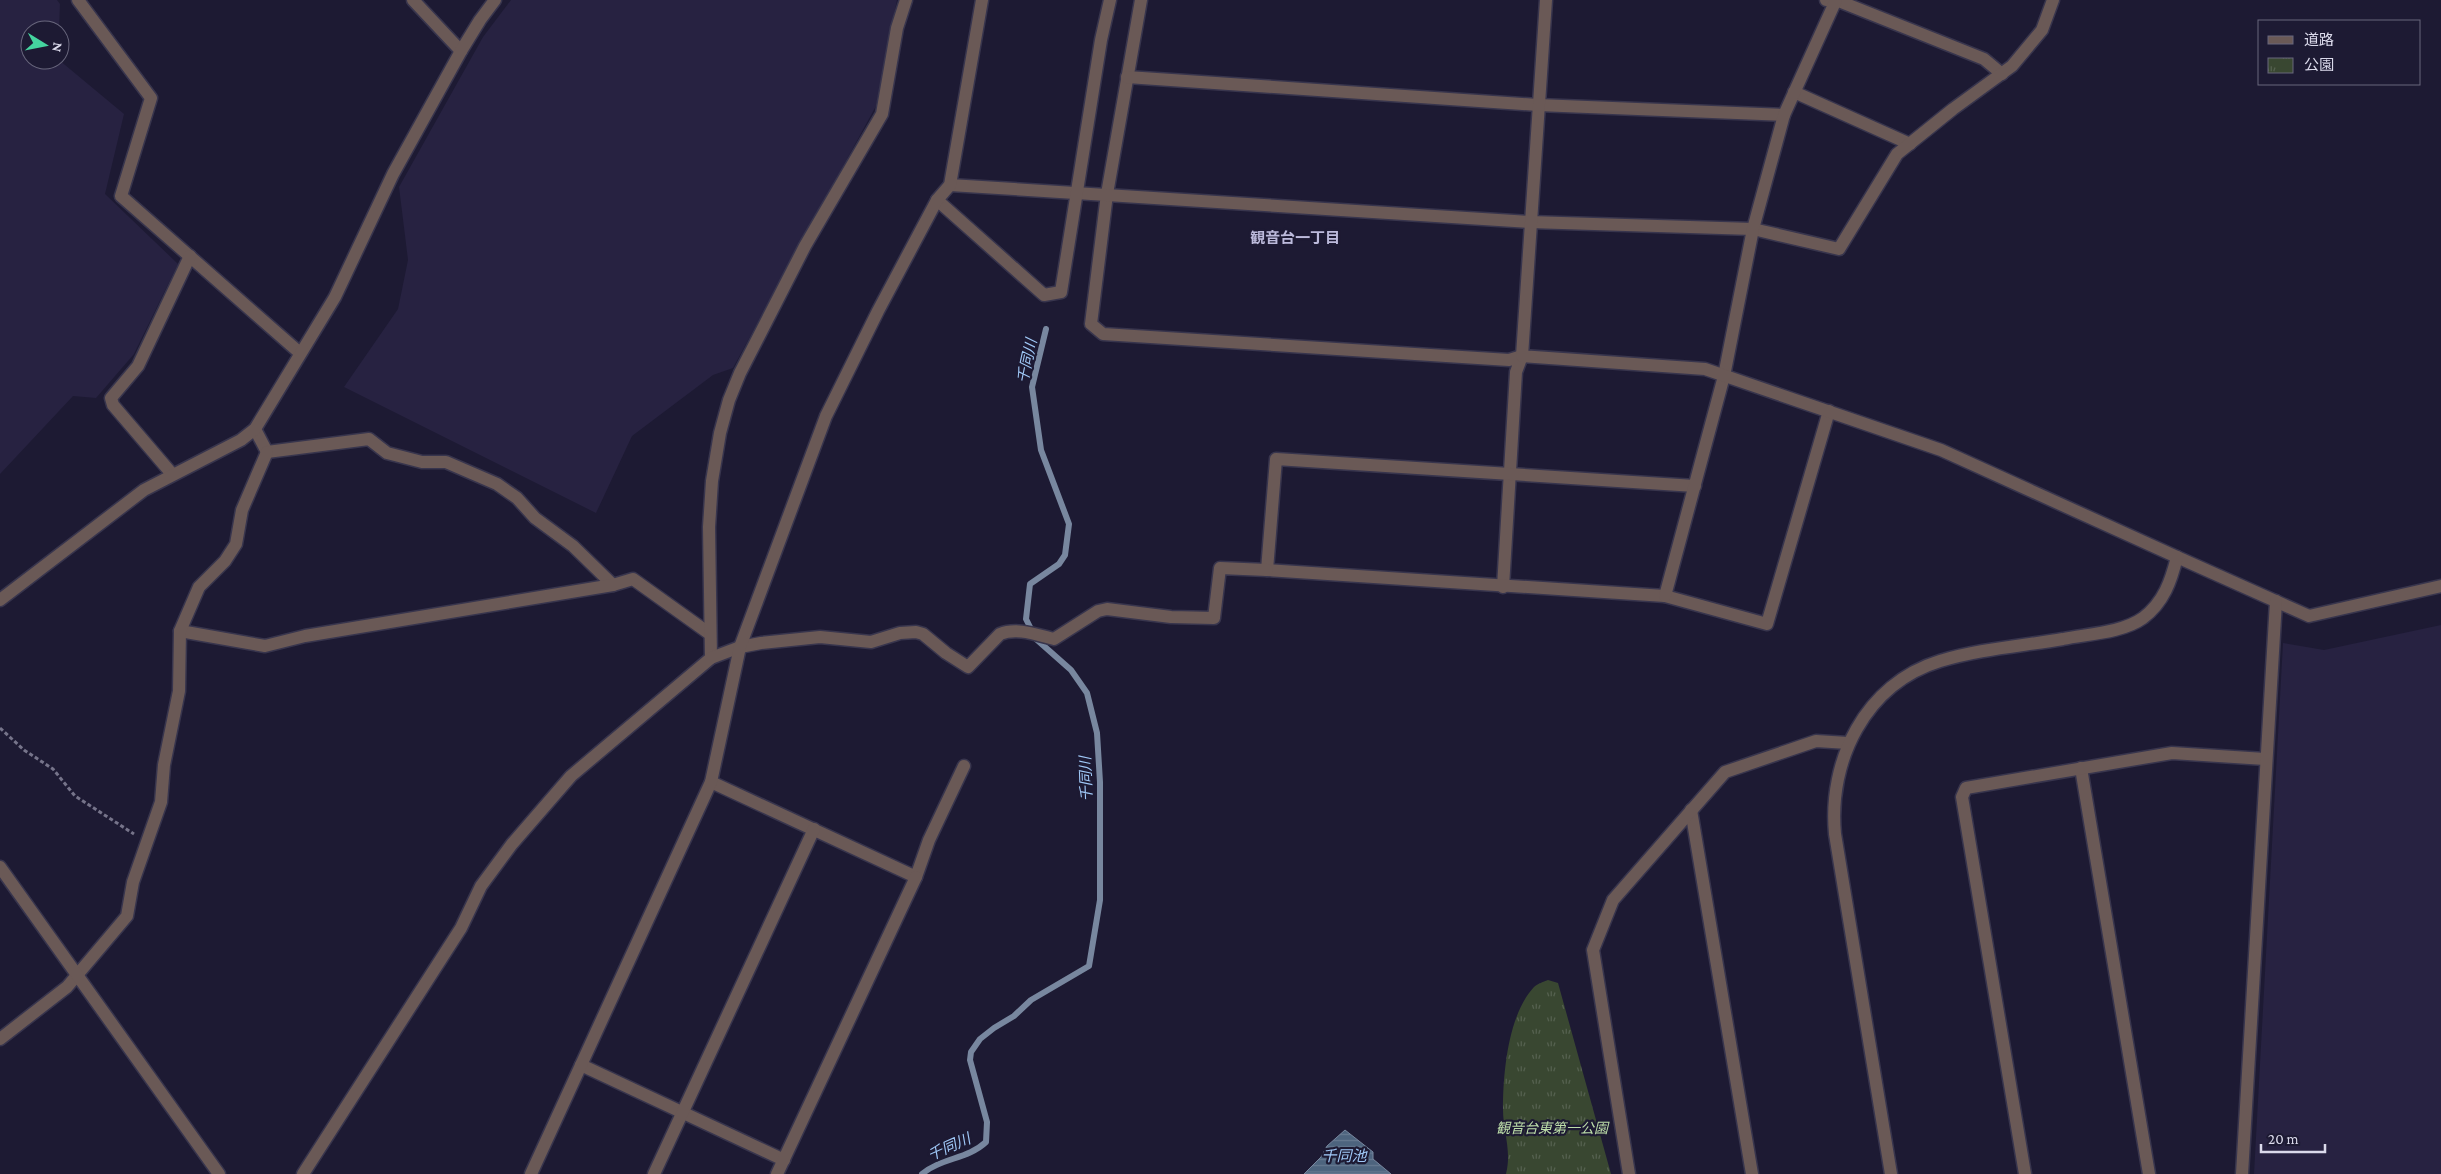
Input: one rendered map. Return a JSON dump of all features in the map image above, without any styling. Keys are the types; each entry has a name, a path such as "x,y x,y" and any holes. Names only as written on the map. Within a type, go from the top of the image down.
{"street":[{"path":"78,0 151,98 121,196 300,353"},
{"path":"413,0 461,51"},
{"path":"0,600 131,500 172,474 241,440 255,429 336,297 393,174 461,51 495,0"},
{"path":"711,658 708,564 712,491 720,433 729,400 740,373 805,246 882,114 897,28 906,0"},
{"path":"531,1174 711,782 740,647 826,416 878,311 937,200 950,185 982,0"},
{"path":"937,200 1044,295 1061,292 1076,192 1110,0"},
{"path":"1140,0 1107,194 1091,324 1103,334 1509,360 1522,356 1705,369 1940,450 2310,616 2441,586"},
{"path":"1503,587 1516,372 1522,356 1546,0"},
{"path":"1826,0 1836,0 1984,60 2002,74"},
{"path":"1665,596 1724,376 1753,229 1784,115 1836,0"},
{"path":"950,185 1530,222 1753,229 1838,249 1897,154 1953,109 2012,66 2042,30 2053,0"},
{"path":"1126,77 1538,105 1784,115"},
{"path":"1794,92 1910,144"},
{"path":"172,474 113,405 111,398 138,366 190,256"},
{"path":"303,1174 461,928 481,886 512,844 590,758 711,658 740,647 820,637 871,642 900,633 916,632 923,634 946,653 968,667 1000,634 1014,631 1054,639 1098,611 1107,608 1171,617 1214,618 1220,568 1665,596 1767,624 1829,412"},
{"path":"255,429 267,452"},
{"path":"267,452 370,438 387,453 403,459 446,462 458,466 497,484 517,498 535,518 573,546 613,585"},
{"path":"0,1039 67,987 127,916 133,882 148,844 161,802 164,765 178,690 180,631 198,588 225,561 236,544 242,510 267,452"},
{"path":"1267,570 1276,459 1695,486"},
{"path":"1891,1174 1835,834 1834,796 1837,777 1848,742 1862,720 1884,694 1901,680 1919,669 1939,661 1962,656 2100,632 2141,619 2163,597 2172,577 2177,557"},
{"path":"180,631 265,646 286,643 306,636 613,585 633,579 710,634"},
{"path":"2242,1174 2265,759 2276,601"},
{"path":"1629,1174 1593,950 1613,900 1725,772 1816,741 1848,742"},
{"path":"2025,1174 1962,797 1966,788 2172,753 2265,759"},
{"path":"777,1174 916,877 929,840 964,766"},
{"path":"2081,768 2149,1174"},
{"path":"711,782 916,877"},
{"path":"1692,810 1752,1174"},
{"path":"654,1174 814,829"},
{"path":"0,867 219,1174"},
{"path":"581,1065 682,1114 784,1160"}],"path":[{"path":"0,728 24,750 53,769 75,796 148,844"}],"shaded area":[{"path":"0,0 57,0 60,4 59,20 20,20 20,70 70,69 124,114 105,194 178,264 134,354 96,398 73,396 0,474"},
{"path":"511,0 897,0 876,106 733,368 713,375 632,436 596,513 344,387 398,309 408,260 399,187 483,37"},
{"path":"2441,625 2441,1174 2254,1174 2283,643 2324,650"}],"green space":[{"name":"観音台東第一公園","path":"1548,980 1558,983 1611,1174 1506,1174 1508,1149 1503,1117 1503,1095 1509,1045 1518,1013 1525,999 1535,986"}],"water":[{"name":"千同池","path":"1345,1130 1373,1152 1373,1159 1391,1174 1304,1174 1321,1157 1327,1146"}],"waterway":[{"name":"千同川","path":"922,1174 937,1165 971,1152 986,1142 987,1122 970,1060 971,1052 980,1039 1014,1016 1031,1000 1089,966 1100,900 1100,782 1097,733 1087,693 1071,670 1036,639 1026,619 1030,584 1059,564 1065,555 1069,524 1041,450 1032,387 1046,329"}],"district":[{"name":"観音台一丁目","path":"1295,238"}]}
